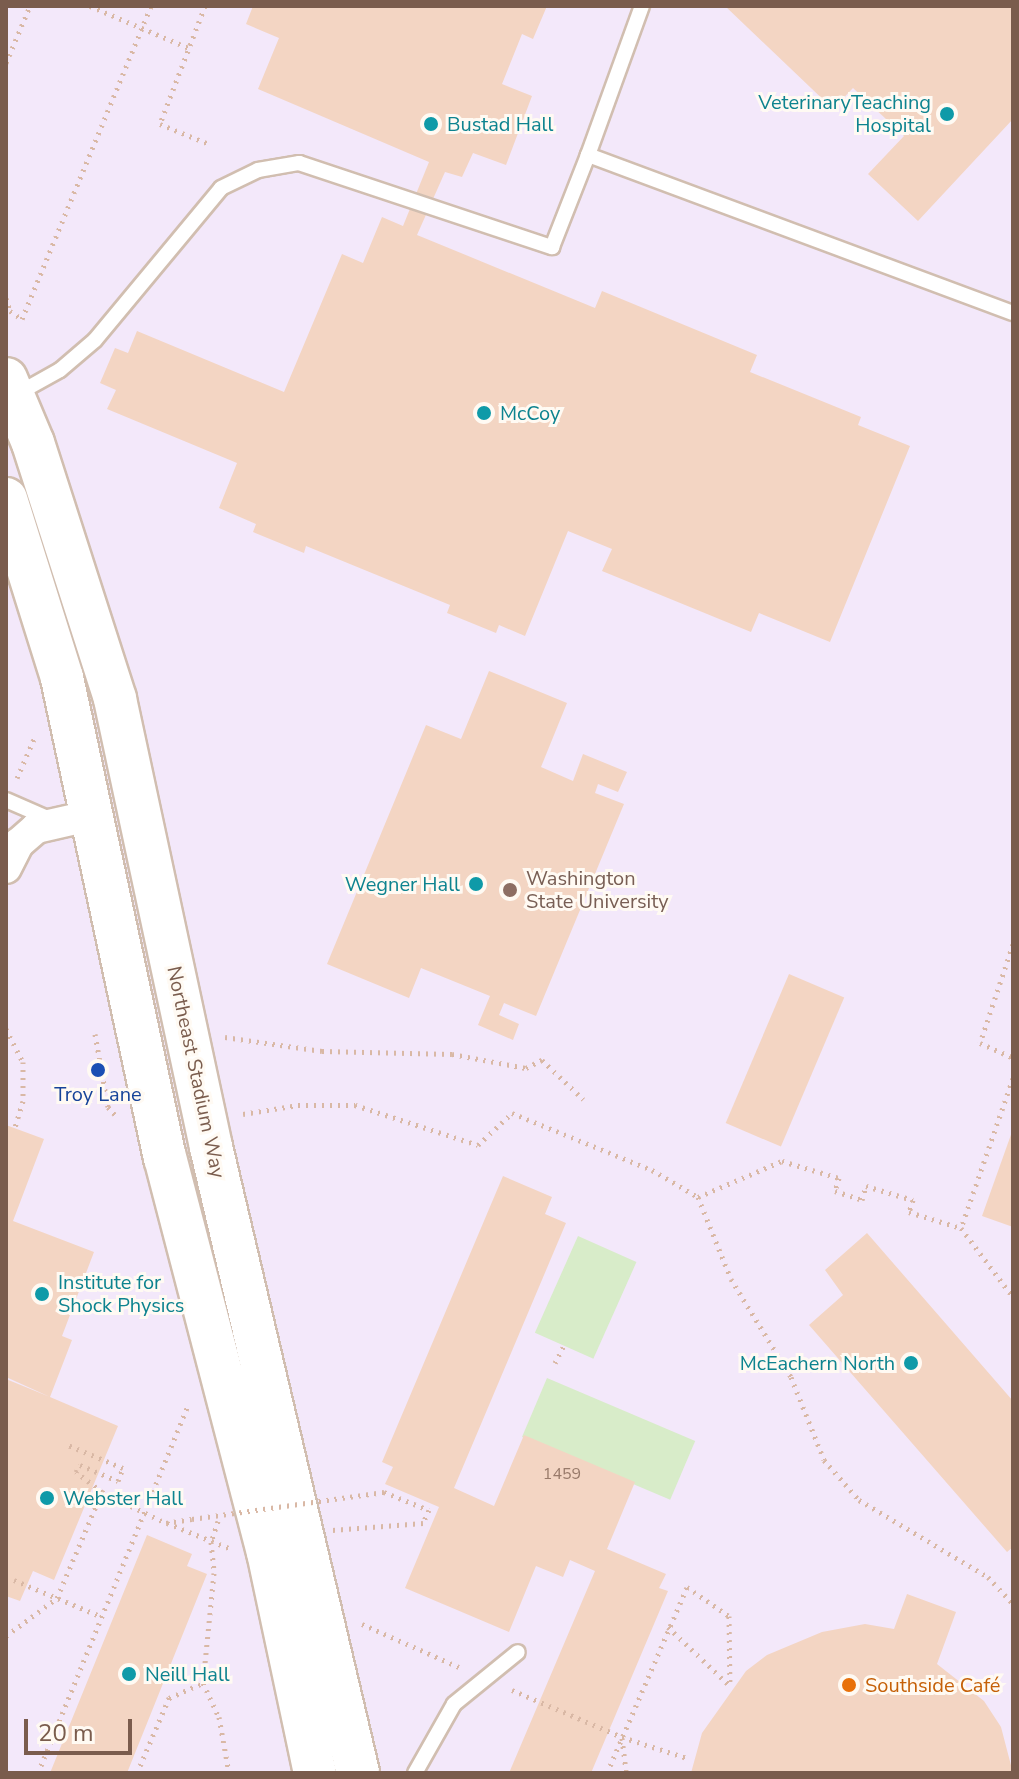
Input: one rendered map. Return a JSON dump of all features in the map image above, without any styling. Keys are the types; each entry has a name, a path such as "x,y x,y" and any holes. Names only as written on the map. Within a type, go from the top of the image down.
{"main road":[{"name":"Northeast Stadium Way","path":"8,391 38,457 115,699 211,1147 358,1773"},
{"path":"6,499 62,678 73,818 268,1552 315,1773"}],"street":[{"path":"6,868 19,843 73,818"}],"lane":[{"path":"8,391 60,370 95,340 221,188 258,170 299,163 552,247 642,6"},
{"path":"588,155 1013,313"},
{"path":"7,801 73,818"},
{"path":"415,1773 454,1704 518,1652"}],"path":[{"path":"6,63 30,6"},
{"path":"90,6 189,48"},
{"path":"6,298 10,311 22,319 151,6"},
{"path":"205,6 160,124 209,144"},
{"path":"7,801 38,729"},
{"path":"1013,944 980,1043 1013,1058"},
{"path":"92,1017 108,1107 123,1123"},
{"path":"6,1029 23,1062 23,1101 15,1128"},
{"path":"216,1035 322,1051 452,1054 526,1068 542,1060 583,1099"},
{"path":"961,1228 1013,1078"},
{"path":"234,1115 298,1105 355,1105 478,1145 512,1113 652,1170 698,1197 731,1279 791,1377 824,1460 859,1500 988,1577 1013,1604"},
{"path":"698,1197 782,1161 839,1178 835,1191 862,1200 866,1186 913,1200 909,1212 961,1228 1013,1297"},
{"path":"555,1363 564,1345"},
{"path":"38,1773 141,1510 195,1389"},
{"path":"68,1445 123,1468 118,1481 80,1465 76,1472 102,1492 166,1523 242,1552"},
{"path":"6,1636 57,1598 102,1492"},
{"path":"166,1523 384,1492 429,1510 423,1523 332,1530"},
{"path":"220,1503 211,1542 214,1573 203,1683 219,1717 229,1773"},
{"path":"14,1580 100,1616"},
{"path":"607,1773 668,1627 687,1587 729,1616 730,1686 668,1627"},
{"path":"137,1773 169,1698 203,1683"},
{"path":"622,1737 690,1759"},
{"path":"622,1737 626,1773"}],"shaded area":[{"name":"Washington State University","path":"6,6 1013,6 1013,1773 6,1773"}],"green space":[{"path":"578,1236 636,1262 593,1359 535,1333"},
{"path":"547,1378 695,1441 670,1500 522,1437"}],"building":[{"name":"McCoy","path":"253,6 547,6 533,39 522,34 502,84 532,96 506,165 473,153 462,177 445,172 417,235 595,308 602,291 757,355 750,372 861,417 858,425 910,446 830,642 759,613 751,632 602,571 612,549 568,531 525,636 499,625 496,633 447,613 450,605 306,546 304,553 253,532 256,524 219,508 237,463 107,409 116,390 100,383 115,348 128,353 137,331 284,392 342,254 363,263 382,217 403,226 429,162 258,89 279,38 246,24"},
{"name":"VeterinaryTeaching Hospital","path":"725,6 1013,6 1013,119 918,221 868,174 904,136 853,88 833,109"},
{"name":"Wegner Hall","path":"489,671 567,703 541,767 573,781 583,754 627,772 618,792 598,784 595,793 624,804 536,1016 504,1003 499,1015 519,1024 513,1040 478,1025 490,996 421,968 409,998 327,964 426,725 461,739"},
{"path":"789,974 844,997 781,1147 726,1123"},
{"name":"Institute for Shock Physics","path":"6,1125 44,1139 13,1221 94,1252 62,1336 72,1340 50,1397 6,1377"},
{"path":"1013,1129 1013,1227 982,1216"},
{"path":"503,1176 552,1197 545,1214 566,1223 454,1488 494,1506 524,1435 635,1482 607,1549 666,1574 659,1588 668,1591 591,1773 509,1773 595,1571 570,1560 563,1577 536,1566 509,1632 405,1588 439,1507 385,1484 393,1467 382,1462"},
{"name":"McEachern North","path":"867,1233 1013,1401 1013,1547 1007,1552 809,1325 843,1295 825,1270"},
{"name":"Webster Hall","path":"6,1379 118,1426 54,1580 33,1571 20,1601 6,1596"},
{"name":"Neill Hall","path":"147,1535 192,1554 187,1566 207,1574 127,1773 50,1773"},
{"name":"Southside Café","path":"907,1594 956,1612 937,1664 984,1701 1001,1727 1013,1773 691,1773 702,1733 746,1671 767,1655 822,1632 865,1624 894,1629"}],"place":[{"name":"VeterinaryTeaching Hospital","path":"947,114"},
{"name":"Bustad Hall","path":"431,124"},
{"name":"McCoy","path":"484,413"},
{"name":"Wegner Hall","path":"476,884"},
{"name":"Washington State University","path":"510,890"},
{"name":"Troy Lane","path":"98,1070"},
{"name":"Institute for Shock Physics","path":"42,1294"},
{"name":"McEachern North","path":"911,1363"},
{"name":"Webster Hall","path":"47,1498"},
{"name":"Neill Hall","path":"129,1674"},
{"name":"Southside Café","path":"849,1685"}]}
